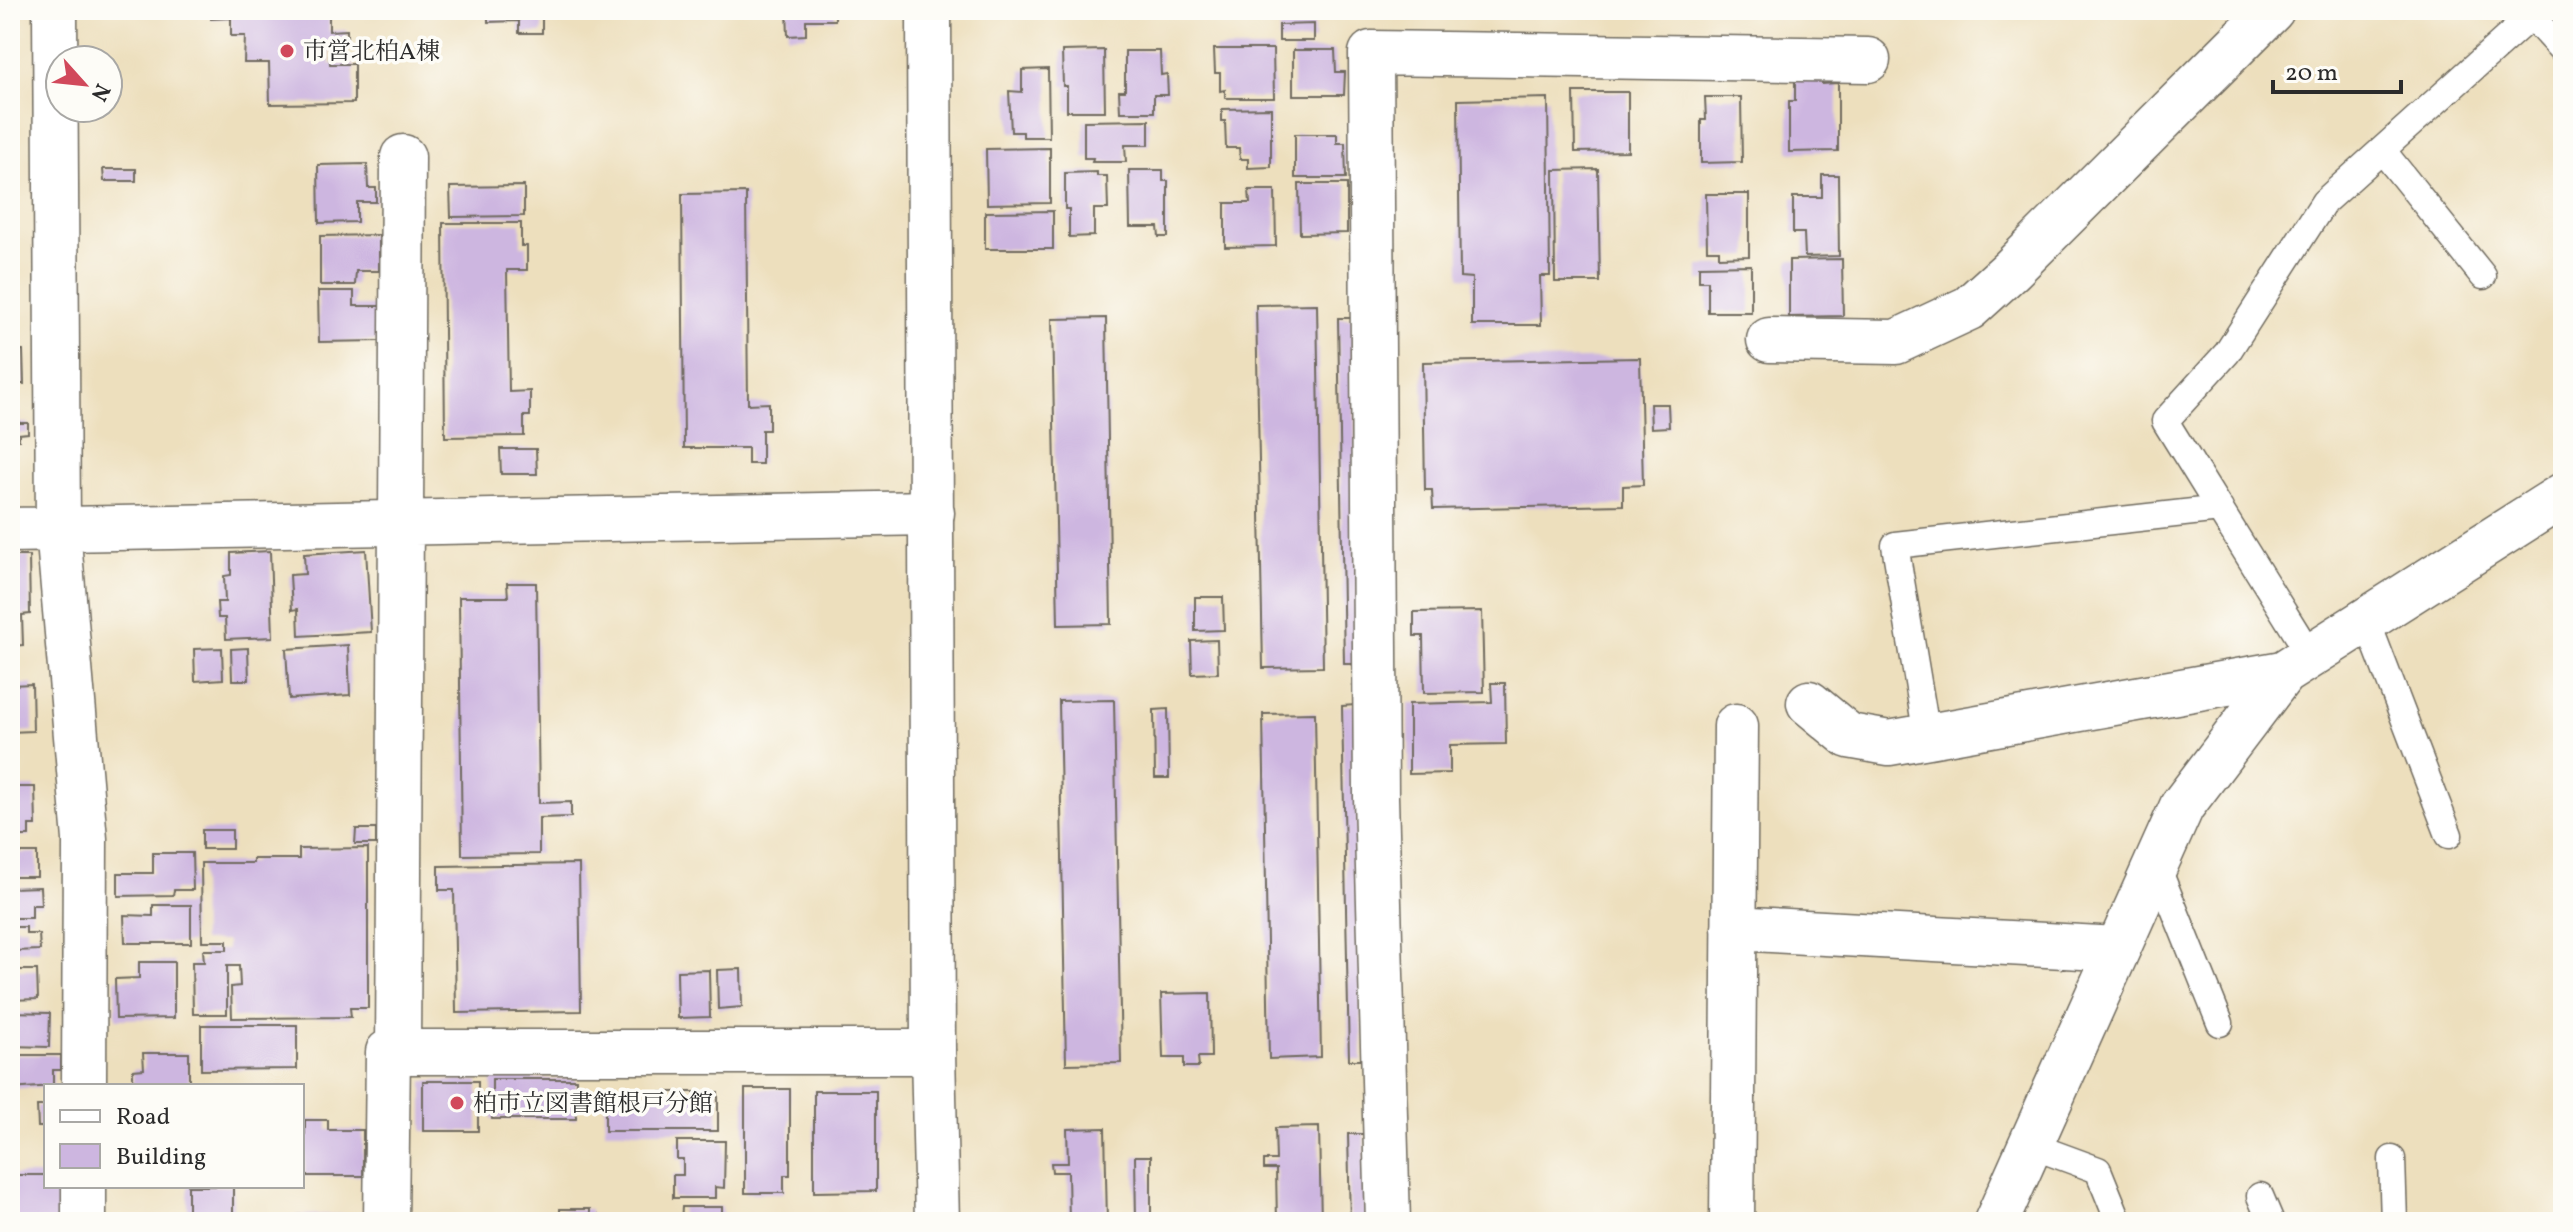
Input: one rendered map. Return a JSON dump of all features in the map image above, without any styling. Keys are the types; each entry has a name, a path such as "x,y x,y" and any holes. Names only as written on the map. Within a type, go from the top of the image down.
{"street":[{"path":"55,10 58,530 85,839 84,1084"},
{"path":"929,10 933,1052 937,1222"},
{"path":"1769,340 1896,342 1969,308 2272,10"},
{"path":"1388,1222 1376,797 1371,53 1868,60"},
{"path":"398,1052 403,157"},
{"path":"1996,1222 2182,806 2297,664 2366,619 2560,506"},
{"path":"10,530 932,513"},
{"path":"1809,703 1849,736 1889,743 2297,664"},
{"path":"1732,1222 1736,726"},
{"path":"1734,928 2118,949"},
{"path":"386,1222 388,1052 933,1052"},
{"path":"84,1188 84,1222"}],"lane":[{"path":"2297,664 2220,509 2165,421 2227,353 2324,202 2531,16 2563,51"},
{"path":"2382,150 2483,276"},
{"path":"1927,736 1895,545 2220,509"},
{"path":"2366,619 2449,835"},
{"path":"2156,864 2220,1023"},
{"path":"2030,1145 2098,1170 2119,1222"},
{"path":"2392,1159 2394,1222"},
{"path":"2260,1196 2271,1222"}],"building":[{"name":"市営北柏A棟","path":"211,10 329,10 329,31 347,30 347,39 329,39 330,64 354,64 354,103 270,104 269,63 244,63 245,36 231,36 231,18 211,19"},
{"path":"488,10 542,10 542,33 519,33 519,21 488,22"},
{"path":"787,10 835,10 835,20 806,20 806,35 788,36"},
{"path":"1314,24 1314,41 1279,41 1279,25"},
{"path":"1214,49 1273,49 1274,98 1225,98 1225,90 1220,91 1220,73 1215,73"},
{"path":"1104,50 1105,111 1067,111 1062,51"},
{"path":"1293,50 1335,50 1336,72 1345,72 1344,95 1293,95"},
{"path":"1125,51 1160,51 1161,75 1167,74 1168,95 1154,95 1154,112 1120,112 1119,91 1125,91"},
{"path":"1048,69 1049,137 1023,137 1023,132 1011,132 1009,91 1022,92 1022,70"},
{"path":"1795,76 1822,76 1822,84 1838,83 1838,151 1789,152 1789,101 1795,101"},
{"path":"1574,92 1628,92 1628,151 1575,152"},
{"path":"1705,97 1741,97 1742,162 1701,163 1701,120 1706,120"},
{"path":"1548,98 1550,276 1540,276 1541,325 1472,325 1472,278 1460,277 1458,100"},
{"path":"1271,108 1271,167 1248,168 1248,159 1240,159 1239,148 1226,148 1222,109"},
{"path":"1149,120 1149,145 1125,145 1126,162 1092,162 1093,158 1084,158 1084,121"},
{"path":"1295,134 1337,134 1337,143 1345,143 1346,178 1295,178"},
{"path":"1050,148 1050,203 987,204 986,149"},
{"path":"367,164 368,188 376,188 376,202 357,202 357,222 319,223 318,165"},
{"path":"103,169 136,169 136,181 104,181"},
{"path":"1598,169 1600,282 1555,282 1554,170"},
{"path":"1129,170 1163,170 1163,181 1168,181 1168,237 1159,237 1158,227 1130,227"},
{"path":"1097,172 1097,176 1107,176 1108,209 1094,209 1094,236 1069,237 1065,173"},
{"path":"1822,175 1838,175 1839,256 1805,257 1804,233 1793,233 1793,197 1822,197"},
{"path":"1299,184 1347,184 1347,233 1300,234"},
{"path":"524,186 524,216 451,217 450,187"},
{"path":"1249,190 1275,190 1276,246 1225,247 1225,203 1250,203"},
{"path":"746,193 748,404 769,403 769,430 762,430 762,464 748,464 748,448 684,448 682,194"},
{"path":"1706,194 1749,194 1749,256 1719,257 1719,250 1707,250"},
{"path":"1053,211 1053,249 985,249 985,212"},
{"path":"443,223 521,223 521,246 527,246 527,270 507,270 509,392 530,391 530,416 524,416 524,436 445,437"},
{"path":"10,228 17,228 17,266 10,266"},
{"path":"379,235 379,271 356,271 355,285 320,285 320,236"},
{"path":"1842,259 1843,316 1789,317 1789,260"},
{"path":"1751,265 1751,312 1708,312 1708,281 1699,281 1699,266"},
{"path":"318,291 354,291 354,306 380,306 380,341 319,342"},
{"path":"1317,304 1323,667 1263,668 1256,305"},
{"path":"1106,318 1111,624 1058,625 1052,319"},
{"path":"1338,318 1353,318 1359,664 1344,664"},
{"path":"10,350 23,350 24,384 10,384"},
{"path":"1640,358 1643,485 1623,486 1623,505 1433,509 1432,490 1425,490 1423,362"},
{"path":"1650,404 1668,404 1669,427 1651,428"},
{"path":"10,405 19,405 19,423 28,423 28,433 19,434 19,440 10,440"},
{"path":"500,449 536,449 537,474 501,474"},
{"path":"366,550 371,632 299,636 298,609 292,610 290,575 305,574 304,554"},
{"path":"270,551 273,637 226,639 225,618 218,618 217,602 225,602 224,576 231,575 231,553"},
{"path":"10,556 29,556 30,614 22,615 23,645 10,646"},
{"path":"507,583 536,583 539,803 571,802 571,817 539,818 539,854 462,855 459,597 508,597"},
{"path":"1195,597 1223,597 1224,630 1195,631"},
{"path":"1482,611 1484,692 1424,693 1423,636 1414,636 1414,612"},
{"path":"1217,640 1218,673 1192,674 1191,641"},
{"path":"348,645 350,695 289,699 286,649"},
{"path":"222,648 223,679 195,681 194,649"},
{"path":"248,648 249,680 232,680 231,649"},
{"path":"1491,683 1505,683 1506,744 1450,745 1450,773 1409,774 1409,704 1492,702"},
{"path":"32,684 33,731 10,732 10,685"},
{"path":"1114,700 1121,1063 1066,1064 1059,701"},
{"path":"1355,705 1362,1060 1349,1060 1342,706"},
{"path":"1168,709 1169,778 1155,778 1154,710"},
{"path":"1315,713 1321,1057 1269,1059 1263,714"},
{"path":"10,787 35,787 36,825 29,825 29,836 10,836"},
{"path":"356,829 376,829 376,844 355,844"},
{"path":"202,830 232,830 232,849 202,849"},
{"path":"10,846 18,846 18,853 37,853 37,877 10,877"},
{"path":"368,848 368,1008 350,1008 351,1017 232,1018 231,987 240,986 239,966 227,966 227,1014 193,1014 192,962 204,962 203,950 227,950 227,941 202,941 201,863 299,859 299,849"},
{"path":"153,853 192,853 193,890 174,890 173,895 118,896 118,873 153,873"},
{"path":"579,864 581,1011 456,1013 454,890 439,890 439,866"},
{"path":"40,887 41,905 32,905 32,918 10,918 10,888"},
{"path":"153,905 191,905 191,943 125,943 124,915 153,916"},
{"path":"10,927 26,927 26,934 39,934 40,950 14,951 15,959 10,959"},
{"path":"139,962 174,962 174,1018 116,1019 115,979 139,978"},
{"path":"741,969 742,1007 718,1009 717,970"},
{"path":"10,970 37,970 38,999 10,1000"},
{"path":"709,970 710,1017 678,1018 677,971"},
{"path":"1210,993 1211,1057 1198,1057 1199,1067 1184,1067 1184,1058 1163,1058 1161,994"},
{"path":"10,1012 50,1013 49,1047 10,1046"},
{"path":"201,1025 297,1025 297,1069 201,1070"},
{"path":"143,1053 189,1053 189,1084 133,1084 133,1070 144,1069"},
{"path":"10,1055 61,1055 61,1070 53,1070 53,1084 10,1089"},
{"path":"492,1079 576,1079 576,1119 492,1119"},
{"path":"423,1081 478,1081 478,1131 423,1131"},
{"path":"745,1089 790,1089 790,1175 784,1175 784,1193 745,1193"},
{"path":"814,1091 876,1091 876,1191 814,1192"},
{"path":"605,1092 718,1092 718,1131 605,1131"},
{"path":"37,1106 44,1106 44,1127 38,1127"},
{"path":"305,1120 328,1120 328,1130 363,1130 363,1176 305,1176"},
{"path":"1319,1127 1321,1222 1277,1222 1276,1169 1264,1169 1264,1160 1276,1160 1275,1128"},
{"path":"1105,1128 1107,1222 1069,1222 1068,1172 1052,1172 1051,1163 1068,1163 1067,1129"},
{"path":"1348,1134 1364,1134 1366,1222 1350,1222"},
{"path":"677,1141 725,1141 724,1188 715,1187 715,1198 673,1198 673,1175 683,1175 683,1159 677,1159"},
{"path":"1135,1156 1151,1156 1151,1222 1136,1222"},
{"path":"10,1175 44,1175 44,1188 66,1188 66,1222 10,1222"},
{"path":"188,1188 233,1188 233,1219 188,1222"},
{"path":"682,1207 722,1207 722,1222 681,1222"},
{"path":"560,1209 590,1209 590,1216 598,1215 598,1222 560,1222"},
{"path":"362,1214 362,1222 296,1222 296,1215"}],"place":[{"name":"市営北柏A棟","path":"287,51"},
{"name":"柏市立図書館根戸分館","path":"457,1103"}]}
